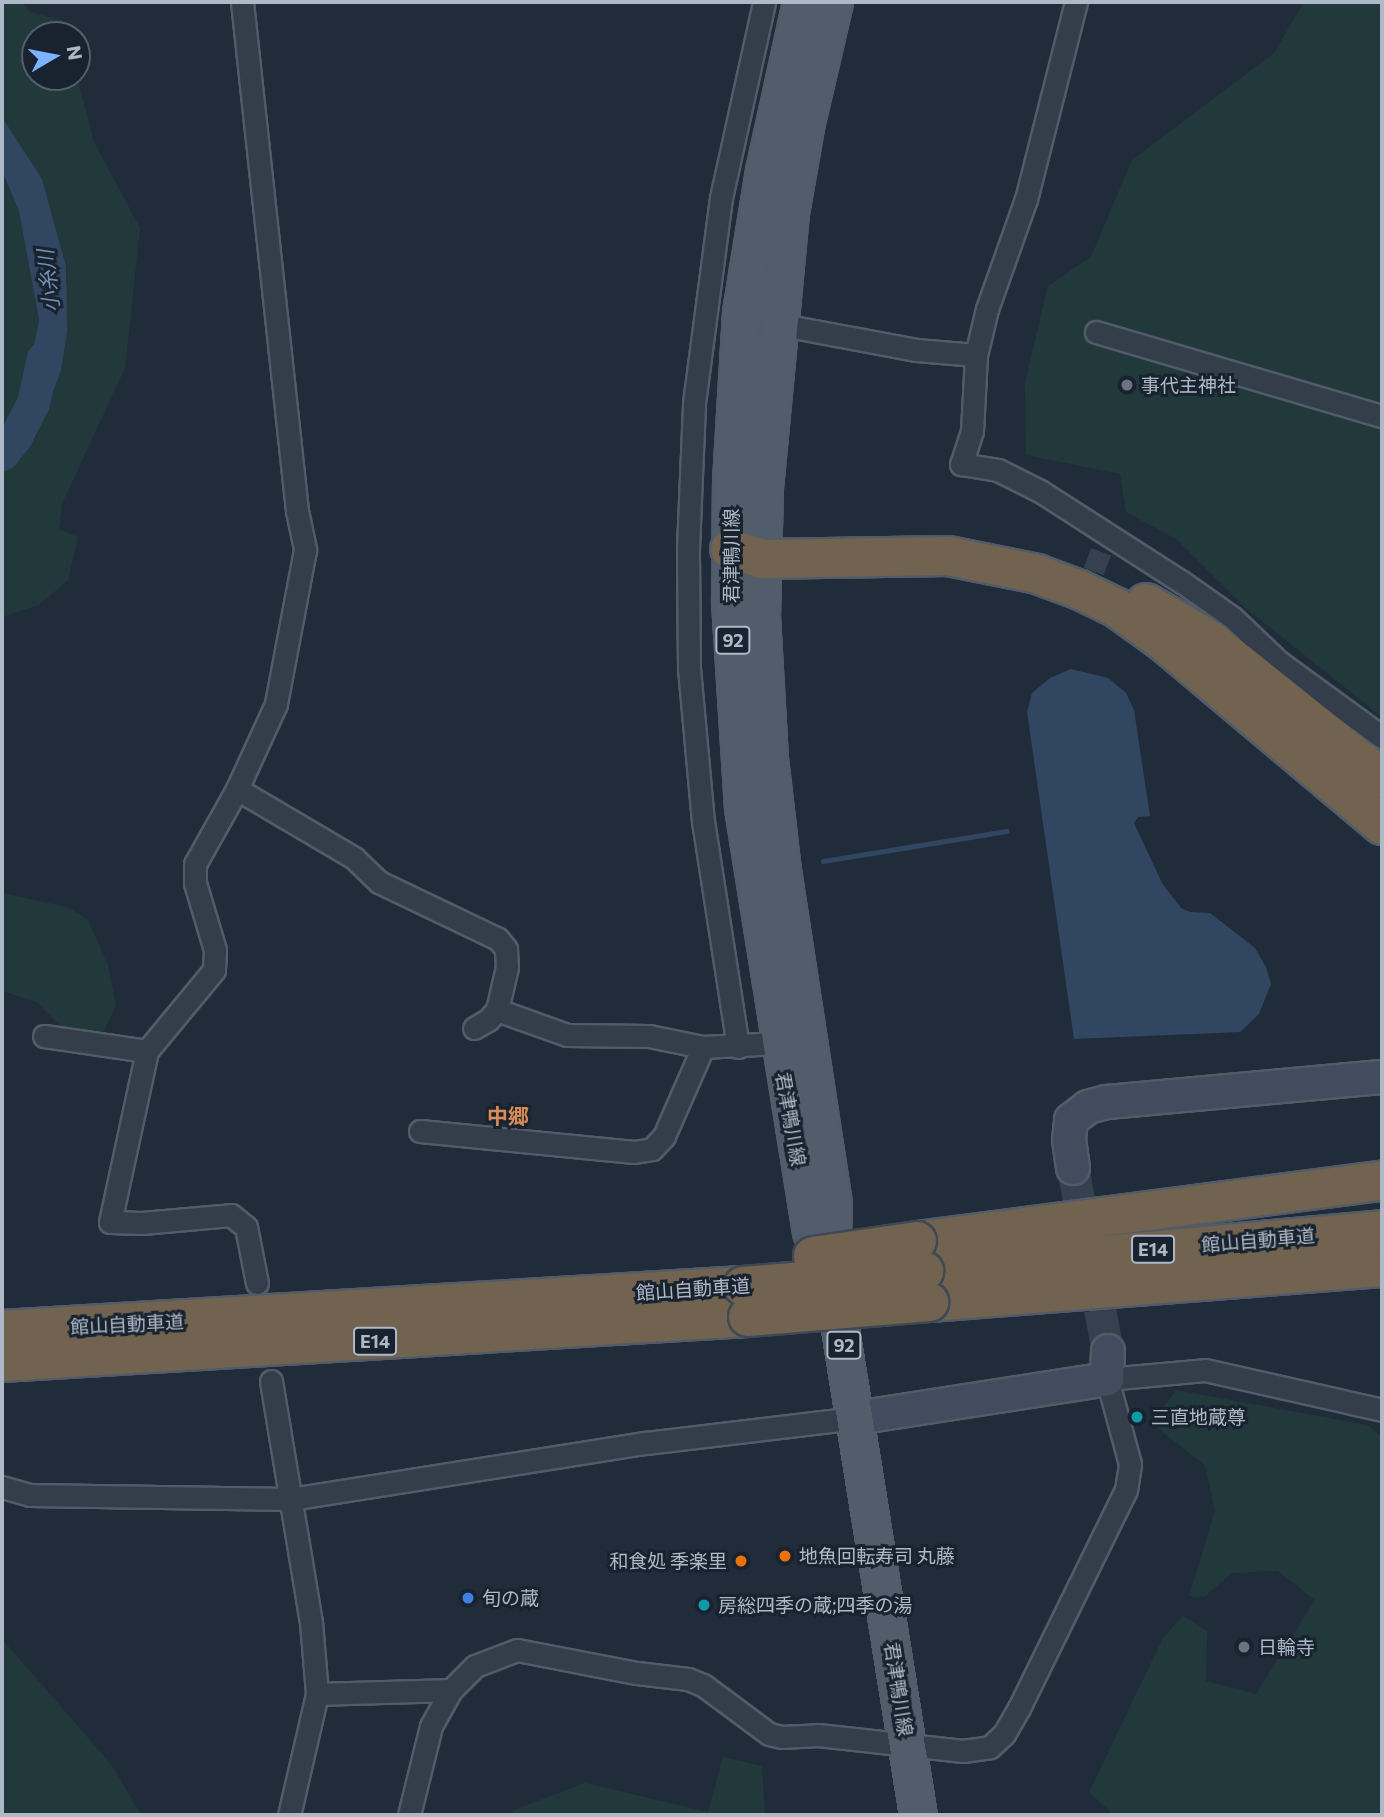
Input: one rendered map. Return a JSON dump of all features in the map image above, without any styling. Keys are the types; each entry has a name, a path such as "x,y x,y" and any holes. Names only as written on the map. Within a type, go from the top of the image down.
{"highway":[{"path":"751,548 880,533 963,538 1031,548 1098,575 1210,640 1382,778"},
{"path":"751,548 948,556 1037,573 1080,590 1116,608 1164,642 1382,825"},
{"path":"744,1290 924,1271 1382,1181"},
{"name":"館山自動車道","path":"2,1362 924,1271 1382,1230"},
{"name":"館山自動車道","path":"924,1271 1238,1276 1382,1267"},
{"path":"1238,1276 1382,1275"},
{"name":"館山自動車道","path":"2,1330 744,1290"}],"main road":[{"name":"君津鴨川線","path":"801,2 764,170 741,312 751,548 743,808 778,1043 811,1231 831,1273"},
{"name":"君津鴨川線","path":"834,2 806,122 790,213 751,548 761,614 769,758 782,870 833,1204 831,1273 918,1815"}],"street":[{"path":"242,2 297,511 305,550 276,704 237,789 195,864 195,883 215,950 214,970 146,1051 110,1222 142,1223 231,1215 246,1227 257,1283"},
{"path":"738,1047 702,811 689,668 688,548 694,402 721,198 764,2"},
{"path":"1076,2 1026,200 987,309 976,355 972,431 961,464 998,470 1040,491 1107,543 1182,582 1233,618 1279,662 1382,737"},
{"path":"777,324 916,350 976,355"},
{"path":"1096,331 1382,416"},
{"path":"237,789 354,858 379,882 498,939 506,949 507,967 496,1010 488,1020 474,1028"},
{"path":"496,1010 567,1035 649,1036 703,1047 778,1043"},
{"path":"44,1036 146,1051"},
{"path":"420,1131 634,1152 652,1149 664,1136 703,1047"},
{"path":"1073,1168 1069,1140 1071,1120 1088,1107 1107,1102 1382,1077"},
{"path":"409,1815 431,1726 451,1690 475,1666 517,1650 637,1673 688,1679 703,1685 769,1734 782,1737 818,1735 963,1751 990,1746 1009,1726 1126,1490 1130,1464 1108,1365"},
{"path":"2,1488 30,1495 291,1499 646,1443 856,1418 1108,1365 1205,1370 1382,1410"},
{"path":"271,1381 311,1622 317,1694 289,1815"},
{"path":"317,1694 451,1690"}],"green space":[{"path":"2,2 22,2 30,12 63,21 21,21 21,91 81,91 94,142 140,228 125,368 62,504 59,529 78,537 68,580 39,605 2,617 2,171 19,211 39,320 29,371 67,281 66,266 42,179 2,117"},
{"path":"1304,2 1382,2 1382,717 1243,606 1176,539 1126,512 1120,474 1026,455 1025,382 1048,286 1091,257 1132,160 1274,53"},
{"path":"2,893 67,907 88,920 108,965 116,1006 104,1031 67,1033 37,1002 2,991"},
{"path":"1176,1390 1368,1425 1382,1437 1382,1815 1114,1815 1089,1792 1163,1638 1183,1616 1207,1631 1206,1681 1256,1694 1315,1600 1278,1571 1232,1573 1204,1597 1189,1596 1215,1511 1205,1465 1152,1424"},
{"path":"2,1639 111,1764 141,1815 2,1815"},
{"path":"723,1757 762,1766 765,1815 511,1815 514,1810 585,1783 708,1812"}],"water":[{"path":"2,117 42,179 66,266 67,332 61,370 51,397 33,403 29,371 39,320 19,211 2,171"},
{"path":"1071,669 1108,678 1126,693 1134,710 1150,816 1138,817 1134,823 1162,883 1181,908 1190,912 1210,913 1255,948 1266,967 1271,984 1259,1014 1240,1032 1074,1039 1027,712 1032,693 1050,678"}],"waterway":[{"name":"小糸川","path":"2,454 15,438 33,403 43,358"},
{"path":"823,861 1007,831"}],"tunnel":[{"path":"1083,600 1102,549"},
{"path":"1073,1168 1108,1351"},
{"path":"257,1283 271,1381"}],"place":[{"name":"事代主神社","path":"1127,385"},
{"name":"三直地蔵尊","path":"1137,1417"},
{"name":"地魚回転寿司 丸藤","path":"785,1556"},
{"name":"和食処 季楽里","path":"741,1561"},
{"name":"旬の蔵","path":"468,1598"},
{"name":"房総四季の蔵;四季の湯","path":"704,1605"},
{"name":"日輪寺","path":"1244,1647"}],"district":[{"name":"中郷","path":"508,1116"}]}
